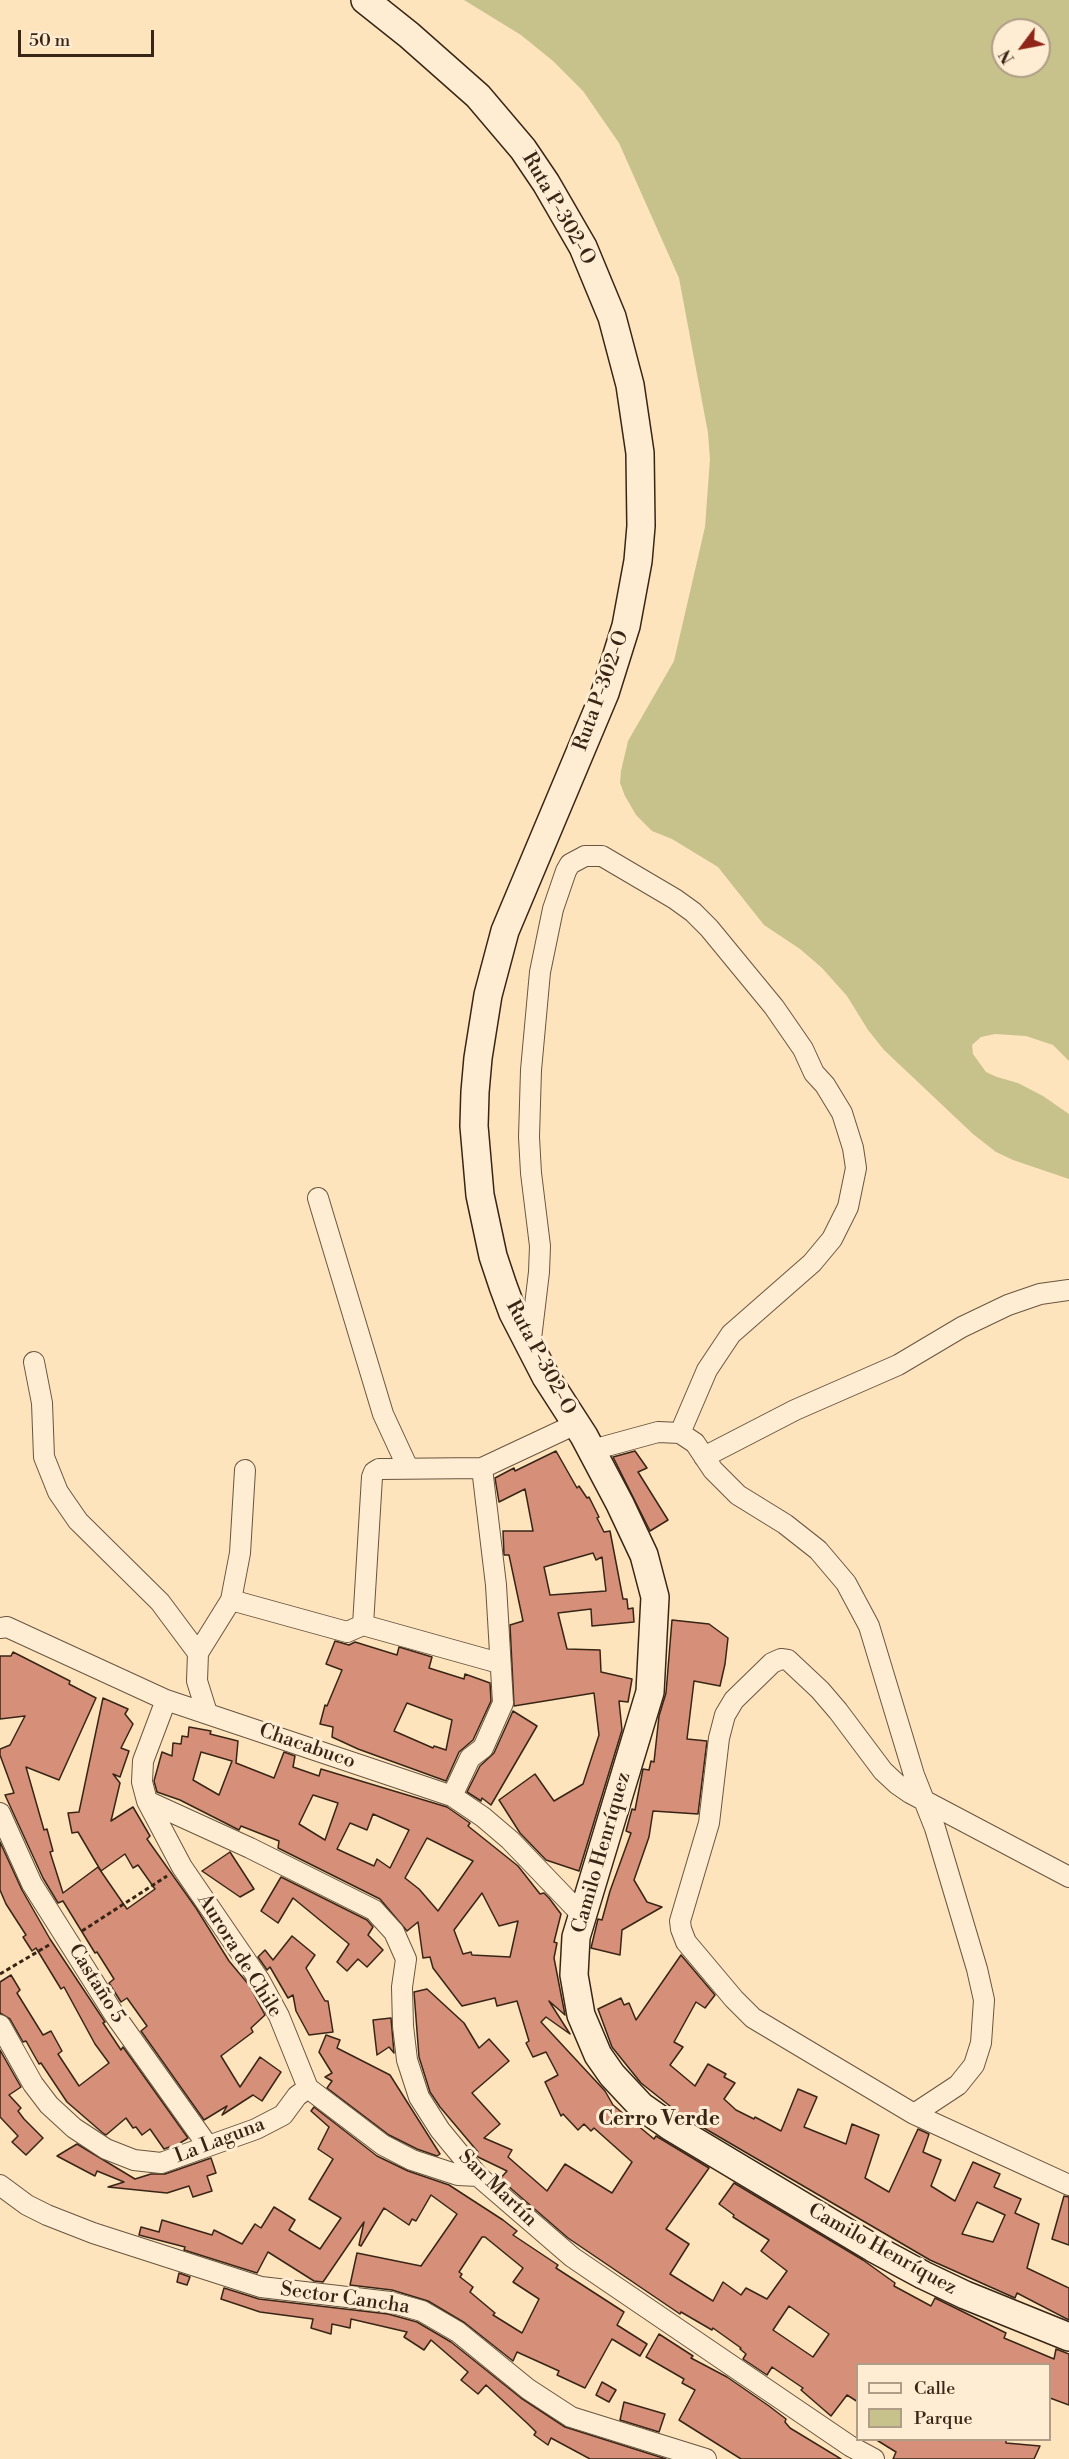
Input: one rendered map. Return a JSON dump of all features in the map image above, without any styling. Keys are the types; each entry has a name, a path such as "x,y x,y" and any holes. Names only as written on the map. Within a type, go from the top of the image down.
{"street":[{"name":"Ruta P-302-O","path":"365,0 478,96 523,149 546,183 583,247 612,317 622,349 637,422 641,526 633,596 605,693 505,932 488,995 478,1058 474,1126 480,1196 493,1256 513,1313 546,1377 584,1437"},
{"path":"530,1347 540,1246 531,1173 530,1115 540,972 553,909 566,871 570,864 585,856 602,856 693,912 774,1007 798,1042 814,1073 825,1085 842,1113 853,1148 856,1168 848,1208 832,1239 812,1263 743,1321 720,1348 707,1370 680,1433"},
{"path":"318,1198 383,1414 408,1468"},
{"path":"704,1457 795,1410 898,1365 962,1327 1008,1305 1040,1294 1069,1290"},
{"path":"34,1362 42,1403 44,1457 58,1492 78,1521 160,1602 198,1653"},
{"path":"363,1625 372,1477 379,1468 482,1468 584,1437 658,1432 680,1433 695,1443 725,1483 738,1495 785,1524 818,1550 846,1583 869,1626 879,1652 914,1775 935,1828 977,1969 984,2014 978,2054 967,2076 948,2093 914,2114"},
{"name":"Camilo Henríquez","path":"584,1437 644,1555 655,1597 650,1692 582,1915 574,1956 576,1995 581,2015 598,2055 641,2106 671,2127 873,2248 965,2295 1069,2337"},
{"path":"452,1796 470,1758 483,1748 503,1703 496,1585 482,1468"},
{"path":"207,1713 197,1681 198,1653 231,1600 240,1553 245,1470"},
{"path":"231,1600 347,1632 363,1625 499,1663"},
{"name":"Chacabuco","path":"2,1623 166,1700 452,1796 483,1817 510,1840 582,1915"},
{"path":"1069,1877 903,1788 883,1771 838,1711 805,1675 788,1660 776,1660 734,1700 723,1721 709,1823 680,1921 686,1942 753,2018 914,2114 1069,2185"},
{"name":"Aurora de Chile","path":"166,1700 143,1761 142,1782 147,1801 182,1867 260,1981 279,2016 308,2088"},
{"name":"San Martín","path":"147,1801 374,1910 394,1932 406,1959 402,1987 403,2026 407,2060 419,2097 440,2130 478,2176 572,2257 850,2446 874,2459"},
{"name":"Castaño 5","path":"0,1813 32,1884 114,2014 208,2146"},
{"name":"La Laguna","path":"0,2025 33,2084 49,2105 74,2128 105,2149 134,2160 161,2163 274,2120 283,2115 297,2096 308,2088"},
{"path":"308,2088 383,2145 412,2160 458,2175 478,2176"},
{"name":"Sector Cancha","path":"0,2185 27,2205 47,2215 244,2282 261,2287 312,2294 390,2302 422,2311 458,2332 528,2389 571,2417 706,2459"}],"path":[{"path":"0,1974 67,1938 182,1867"}],"green space":[{"path":"464,0 1069,0 1069,1061 1053,1045 1026,1036 995,1034 981,1037 972,1045 973,1054 986,1072 1018,1083 1043,1096 1069,1114 1069,1179 1013,1160 996,1152 973,1134 884,1050 868,1030 847,996 822,968 800,949 764,925 718,867 672,839 652,831 636,815 625,796 620,783 628,741 674,661 705,527 710,459 708,433 679,278 619,143 583,91 553,61 521,35"}],"building":[{"path":"556,1451 577,1488 579,1486 587,1498 589,1497 604,1532 610,1531 623,1599 627,1599 628,1609 633,1608 634,1622 592,1626 591,1609 558,1613 567,1649 600,1650 601,1672 632,1679 628,1702 619,1701 622,1730 579,1871 546,1860 520,1833 499,1800 535,1774 554,1801 583,1784 599,1735 594,1693 514,1706 510,1625 523,1621 509,1555 504,1555 503,1531 533,1531 525,1489 499,1502 495,1478 514,1468 515,1471","holes":["593,1553 596,1560 602,1557 606,1591 550,1595 544,1567"]},
{"path":"635,1451 647,1468 638,1472 668,1520 650,1531 613,1457"},
{"path":"672,1620 709,1624 728,1638 725,1664 720,1686 694,1681 687,1739 707,1741 698,1814 653,1811 649,1837 634,1880 647,1902 662,1907 622,1930 620,1955 591,1948 598,1919 602,1920 631,1833 626,1831 632,1809 635,1810 643,1769 649,1770 651,1761 654,1762 659,1716 666,1693"},
{"path":"335,1641 349,1645 355,1642 397,1655 399,1647 432,1657 429,1668 464,1679 465,1674 490,1683 491,1701 473,1740 459,1752 446,1781 358,1749 332,1737 333,1727 320,1724 325,1705 327,1706 342,1670 326,1664","holes":["407,1703 452,1720 446,1750 434,1746 433,1748 394,1731"]},
{"path":"13,1652 70,1681 69,1684 96,1698 59,1780 26,1767 44,1830 47,1829 53,1851 50,1852 63,1893 98,1867 127,1909 155,1889 138,1865 133,1868 125,1854 101,1871 78,1832 72,1833 68,1813 79,1812 103,1698 128,1709 125,1714 133,1724 121,1748 129,1751 120,1777 113,1774 120,1783 111,1821 133,1807 150,1836 147,1839 196,1908 229,1961 249,1985 265,2015 251,2028 253,2032 221,2056 240,2087 260,2057 281,2072 262,2101 253,2095 222,2115 227,2106 204,2120 141,2031 147,2026 127,1998 121,2002 109,1983 114,1979 63,1901 58,1903 43,1878 5,1795 14,1793 0,1755 0,1749 10,1745 25,1716 0,1719 0,1656 11,1656"},
{"path":"513,1711 537,1726 491,1805 482,1798 481,1801 467,1792 480,1766 494,1753"},
{"path":"189,1727 211,1731 210,1734 238,1741 236,1763 274,1778 284,1752 295,1756 293,1767 319,1776 321,1769 447,1807 470,1823 468,1826 518,1866 540,1894 544,1893 549,1898 561,1914 554,1942 557,1943 554,1958 565,2015 549,2001 570,2034 546,2017 541,2022 605,2091 613,2105 654,2139 656,2136 709,2168 666,2229 689,2244 670,2274 713,2301 723,2282 741,2295 746,2288 767,2299 787,2271 761,2251 769,2240 733,2217 734,2215 719,2204 734,2183 863,2260 895,2283 894,2286 931,2306 935,2298 1006,2333 1004,2338 1054,2359 1056,2349 1069,2354 1069,2405 1051,2398 1051,2363 856,2363 856,2401 847,2395 831,2416 801,2390 803,2388 772,2367 767,2375 743,2359 746,2354 741,2348 713,2328 712,2330 681,2312 680,2314 568,2238 500,2179 507,2171 478,2157 478,2152 430,2092 419,2057 414,1992 427,1989 464,2023 479,2048 489,2039 509,2061 472,2093 500,2124 484,2138 512,2150 508,2157 547,2191 565,2164 612,2193 632,2162 594,2128 591,2131 584,2124 578,2130 563,2114 561,2116 545,2082 558,2075 546,2052 533,2057 526,2043 529,2041 517,2001 497,2006 495,1998 462,2006 433,1968 430,1957 423,1958 418,1922 407,1931 380,1899 278,1848 279,1841 241,1826 239,1830 180,1800 157,1792 154,1781 162,1752 172,1756 173,1743 181,1744 182,1736 188,1737","holes":["201,1752 232,1761 219,1795 193,1780","313,1795 338,1803 325,1840 299,1824","373,1814 409,1830 390,1868 377,1859 374,1866 337,1849 350,1823 367,1830","427,1838 473,1861 438,1911 419,1889 405,1878","482,1893 499,1926 518,1921 510,1957 472,1955 471,1952 463,1954 454,1930","789,2306 829,2334 813,2357 773,2330"]},
{"path":"0,1842 22,1890 50,1939 105,2022 103,2023 121,2050 123,2047 188,2138 180,2143 164,2149 150,2129 142,2135 126,2118 106,2135 104,2134 67,2102 41,2063 39,2064 26,2041 23,2042 10,2019 0,2013 0,1982 11,1975 20,1990 17,1993 43,2035 51,2031 62,2051 58,2054 79,2086 109,2063 95,2044 64,1987 61,1989 36,1948 32,1951 23,1937 26,1935 6,1904 0,1890"},
{"path":"230,1852 254,1889 240,1897 202,1871"},
{"path":"281,1877 367,1920 373,1927 368,1935 383,1950 367,1967 358,1959 347,1971 337,1962 349,1944 293,1898 278,1923 261,1911"},
{"path":"292,1936 315,1955 306,1968 325,2001 328,2001 333,2032 309,2035 296,2011 293,1995 288,1998 270,1967 267,1970 258,1957 265,1950 273,1960"},
{"path":"681,1955 715,1995 705,2008 696,2002 674,2042 683,2047 670,2065 695,2086 708,2064 726,2074 724,2077 735,2083 724,2099 736,2110 781,2131 798,2089 817,2097 804,2127 846,2144 852,2124 879,2135 865,2178 889,2192 918,2129 929,2134 923,2152 941,2160 931,2186 955,2201 973,2162 1000,2174 994,2187 1021,2199 1015,2213 1039,2224 1027,2268 1069,2288 1069,2320 1017,2293 1015,2298 930,2260 680,2114 641,2083 612,2047 598,2009 621,1998 624,2005 629,2003 636,2020","holes":["977,2202 1005,2215 993,2242 962,2234"]},
{"path":"391,2018 394,2053 389,2047 377,2055 373,2020"},
{"path":"326,2035 340,2040 337,2048 390,2075 440,2154 437,2156 417,2149 389,2135 327,2088 332,2081 325,2077 332,2073 319,2052"},
{"path":"0,2050 21,2087 9,2095 21,2108 18,2111 24,2119 43,2138 26,2155 12,2142 18,2136 0,2117"},
{"path":"314,2107 377,2156 408,2171 449,2185 503,2220 517,2231 513,2235 558,2265 556,2268 624,2312 617,2325 647,2344 640,2356 612,2339 585,2388 557,2375 559,2371 517,2352 513,2361 465,2323 428,2301 392,2290 350,2285 357,2253 421,2266 457,2214 431,2195 416,2221 412,2219 409,2225 384,2208 361,2246 359,2245 364,2222 323,2282 314,2281 268,2252 257,2273 184,2250 185,2247 139,2235 141,2227 159,2232 162,2220 212,2235 214,2230 242,2244 255,2224 261,2228 274,2207 295,2220 289,2230 320,2249 341,2218 309,2199 333,2159 318,2149 329,2127 311,2111","holes":["482,2237 485,2237 523,2268 513,2282 539,2299 522,2333 493,2315 495,2313 470,2292 473,2287 460,2277 462,2274 459,2272"]},
{"path":"77,2144 135,2179 151,2174 165,2174 211,2158 216,2173 207,2176 212,2191 193,2197 189,2186 167,2193 108,2187 124,2182 97,2171 95,2176 57,2156"},
{"path":"1064,2196 1069,2197 1069,2245 1052,2239"},
{"path":"179,2273 190,2277 187,2285 177,2282"},
{"path":"224,2288 259,2299 388,2314 417,2322 451,2342 521,2398 565,2427 666,2459 590,2459 551,2438 548,2445 534,2435 536,2432 486,2385 478,2394 461,2380 468,2372 431,2340 424,2350 404,2337 407,2332 351,2319 350,2328 332,2324 331,2334 311,2328 313,2319 260,2312 221,2299"},
{"path":"659,2334 693,2356 691,2358 727,2377 769,2406 786,2419 785,2422 790,2428 841,2459 741,2459 679,2420 695,2390 682,2383 684,2379 646,2357"},
{"path":"602,2382 616,2390 609,2402 596,2395"},
{"path":"624,2402 665,2414 659,2432 620,2420"},
{"path":"878,2441 1006,2441 1006,2443 1040,2446 1034,2459 893,2459 896,2452"}],"district":[{"name":"Cerro Verde","path":"659,2120"}]}
